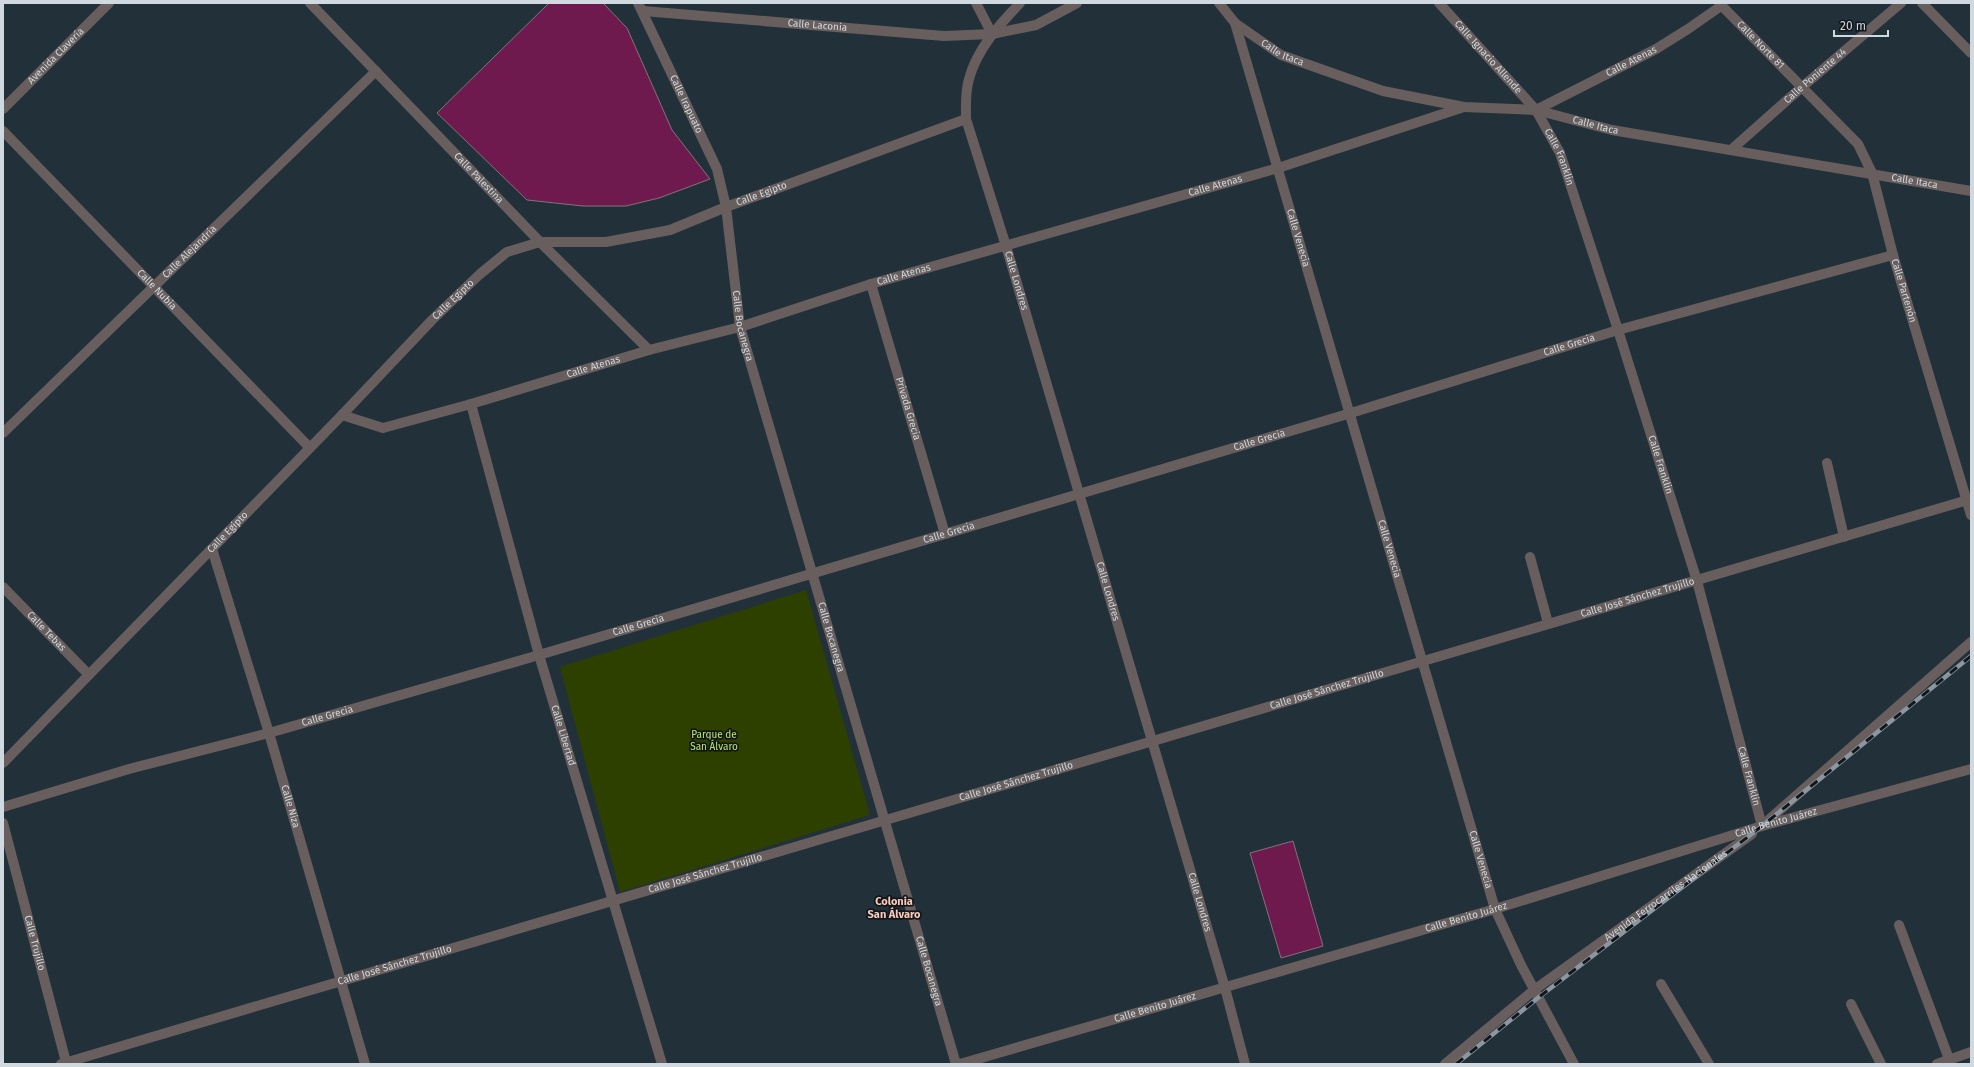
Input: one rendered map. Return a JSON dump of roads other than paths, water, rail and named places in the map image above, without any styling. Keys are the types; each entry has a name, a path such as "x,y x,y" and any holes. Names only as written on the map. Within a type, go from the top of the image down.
{"street":[{"name":"Avenida Clavería","path":"3,109 109,3"},
{"name":"Calle Palestina","path":"310,3 540,242 649,350"},
{"path":"976,3 992,34"},
{"path":"966,119 966,97 969,79 992,34 1020,3"},
{"path":"992,34 1036,25 1077,3"},
{"path":"1219,3 1235,23"},
{"name":"Calle Ignacio Allende","path":"1439,3 1536,110"},
{"name":"Calle Poniente 44","path":"1731,150 1802,86 1901,3"},
{"path":"1922,3 1971,53"},
{"name":"Calle Atenas","path":"1536,110 1656,49 1688,29 1720,4"},
{"name":"Calle Norte 81","path":"1720,4 1802,86"},
{"name":"Calle Laconia","path":"640,7 944,36 992,34"},
{"name":"Calle Irapuato","path":"640,7 717,169 726,207"},
{"name":"Calle Itaca","path":"1235,23 1281,55 1351,81 1383,91 1464,107 1536,110 1612,130 1971,191"},
{"name":"Calle Venecia","path":"1235,23 1351,413 1495,909 1534,990 1574,1064"},
{"name":"Calle Alejandría","path":"3,433 376,71"},
{"name":"Calle Partenón","path":"1802,86 1858,144 1872,173 1893,255 1969,499 1971,515"},
{"name":"Calle Atenas","path":"342,415 383,428 471,404 649,350 740,327 871,284 1278,168 1464,107"},
{"name":"Calle Franklin","path":"1536,110 1560,153 1618,330 1697,581 1762,826"},
{"name":"Calle Egipto","path":"3,763 342,415 432,320 480,274 507,252 540,242 606,242 670,230 726,207 966,119"},
{"name":"Calle Londres","path":"966,119 1006,246 1225,988 1245,1064"},
{"name":"Calle Nubia","path":"3,131 310,448"},
{"name":"Calle Bocanegra","path":"726,207 740,327 956,1064"},
{"name":"Calle Grecia","path":"3,807 129,769 269,733 539,655 1351,413 1618,330 1893,255"},
{"name":"Privada Grecia","path":"871,284 945,534"},
{"name":"Calle Libertad","path":"471,404 539,655 662,1064"},
{"path":"1827,463 1844,536"},
{"name":"Calle José Sánchez Trujillo","path":"63,1063 1424,662 1548,623 1697,581 1969,499"},
{"name":"Calle Niza","path":"212,549 269,733 365,1064"},
{"path":"1530,557 1548,623"},
{"name":"Calle Tebas","path":"3,587 89,676"},
{"name":"Avenida Ferrocarriles Nacionales","path":"1445,1064 1534,990 1762,826 1971,642"},
{"name":"Calle Benito Juárez","path":"960,1064 1495,909 1762,826 1971,769"},
{"name":"Calle Trujillo","path":"3,824 63,1063"},
{"path":"1899,925 1950,1059"},
{"path":"1661,984 1709,1064"},
{"path":"1851,1004 1881,1064"},
{"path":"1937,1064 1971,1052"}],"railway":[{"path":"1456,1064 1539,997 1762,826 1971,656"}],"district":[{"name":"Colonia San Álvaro","path":"894,907"}],"park label":[{"name":"Parque de San Álvaro","path":"714,740"}]}
